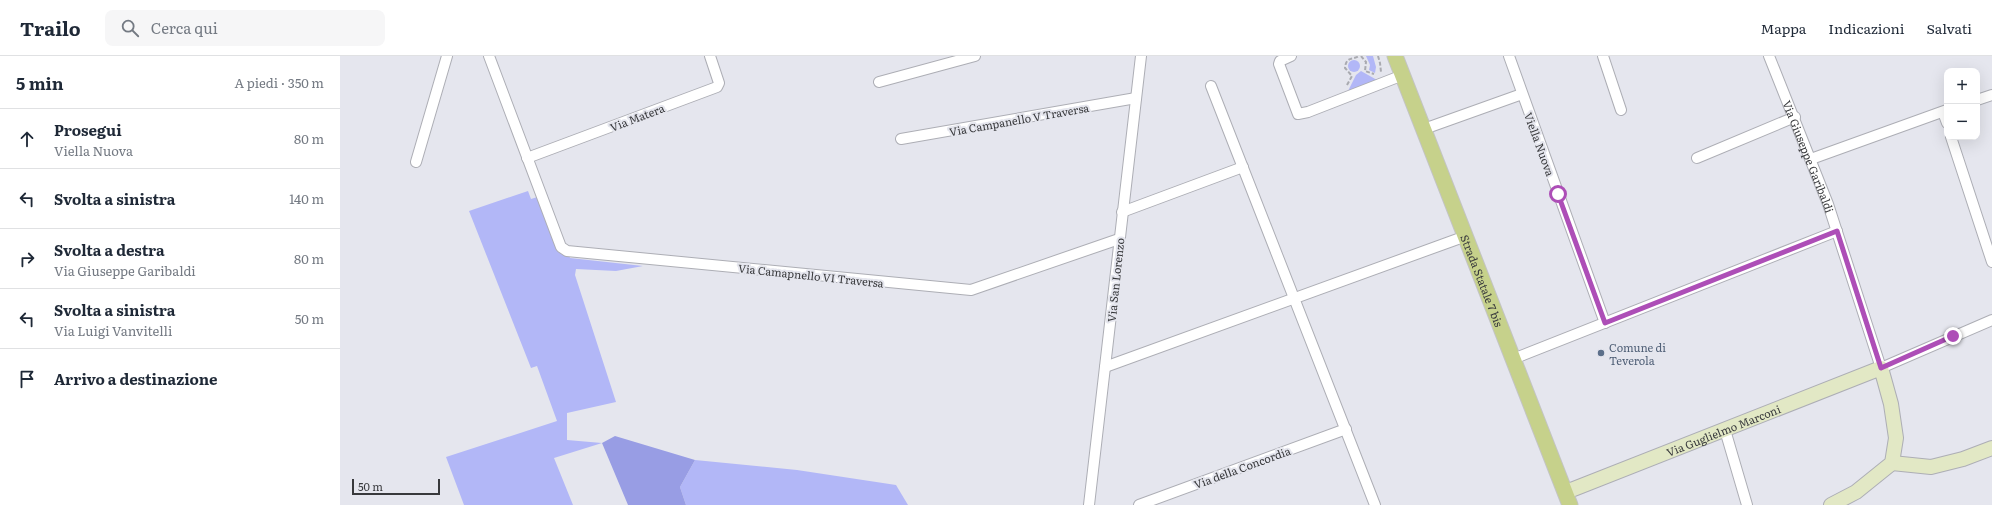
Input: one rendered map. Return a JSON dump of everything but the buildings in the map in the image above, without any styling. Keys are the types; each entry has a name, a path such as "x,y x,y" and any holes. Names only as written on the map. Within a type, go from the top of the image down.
{"main road":[{"name":"Strada Statale 7 bis","path":"1395,56 1568,499"}],"street":[{"path":"416,162 447,56"},
{"name":"Via Camapnello VI Traversa","path":"489,56 561,247 567,251 971,290 1119,239"},
{"name":"Via Matera","path":"527,158 717,87 719,83 710,56"},
{"path":"879,82 975,56"},
{"name":"Via San Lorenzo","path":"1090,505 1122,212 1141,56"},
{"path":"1291,56 1280,61 1279,64 1298,114 1308,112 1403,75"},
{"name":"Viella Nuova","path":"1509,56 1605,323"},
{"path":"1602,56 1621,110"},
{"name":"Via Giuseppe Garibaldi","path":"1774,57 1837,231 1881,368 1891,404 1896,438 1892,463"},
{"path":"1211,86 1376,505"},
{"path":"1424,129 1522,94"},
{"path":"1980,99 1992,95"},
{"name":"Via Campanello V Traversa","path":"901,140 1136,98"},
{"path":"1811,159 1944,111"},
{"path":"1697,158 1795,118"},
{"path":"1952,140 1992,262"},
{"path":"1122,212 1243,167"},
{"path":"1514,359 1837,231"},
{"path":"1105,367 1466,236"},
{"path":"1881,368 1992,320"},
{"name":"Via Guglielmo Marconi","path":"1568,499 1725,430 1881,368"},
{"name":"Via della Concordia","path":"1139,505 1346,429"},
{"path":"1725,430 1747,505"},
{"path":"1834,504 1856,492 1892,463 1930,467 1963,459 1992,448"}],"path":[{"path":"1344,90 1352,76 1345,68 1345,63 1348,59 1360,56 1366,62 1365,71 1380,77 1382,70 1378,56"}],"shaded area":[{"path":"1366,56 1373,56 1376,67 1375,73 1369,70 1370,65"},
{"path":"1352,60 1356,60 1360,66 1356,72 1352,72 1348,68 1348,64"},
{"path":"1361,71 1377,80 1347,93 1356,75"},
{"path":"528,191 531,199 547,194 570,258 643,266 616,271 576,269 575,275 616,402 567,413 567,440 602,443 554,458 573,505 464,505 446,457 557,421 537,366 531,368 469,211"},
{"path":"615,436 695,460 680,487 686,505 628,505 602,443"},
{"path":"695,460 797,470 896,485 908,505 686,505 680,487"}],"place":[{"name":"Comune di Teverola","path":"1601,353"}],"route":[{"path":"1558,194 1605,323 1837,231 1881,368 1953,336"}]}
